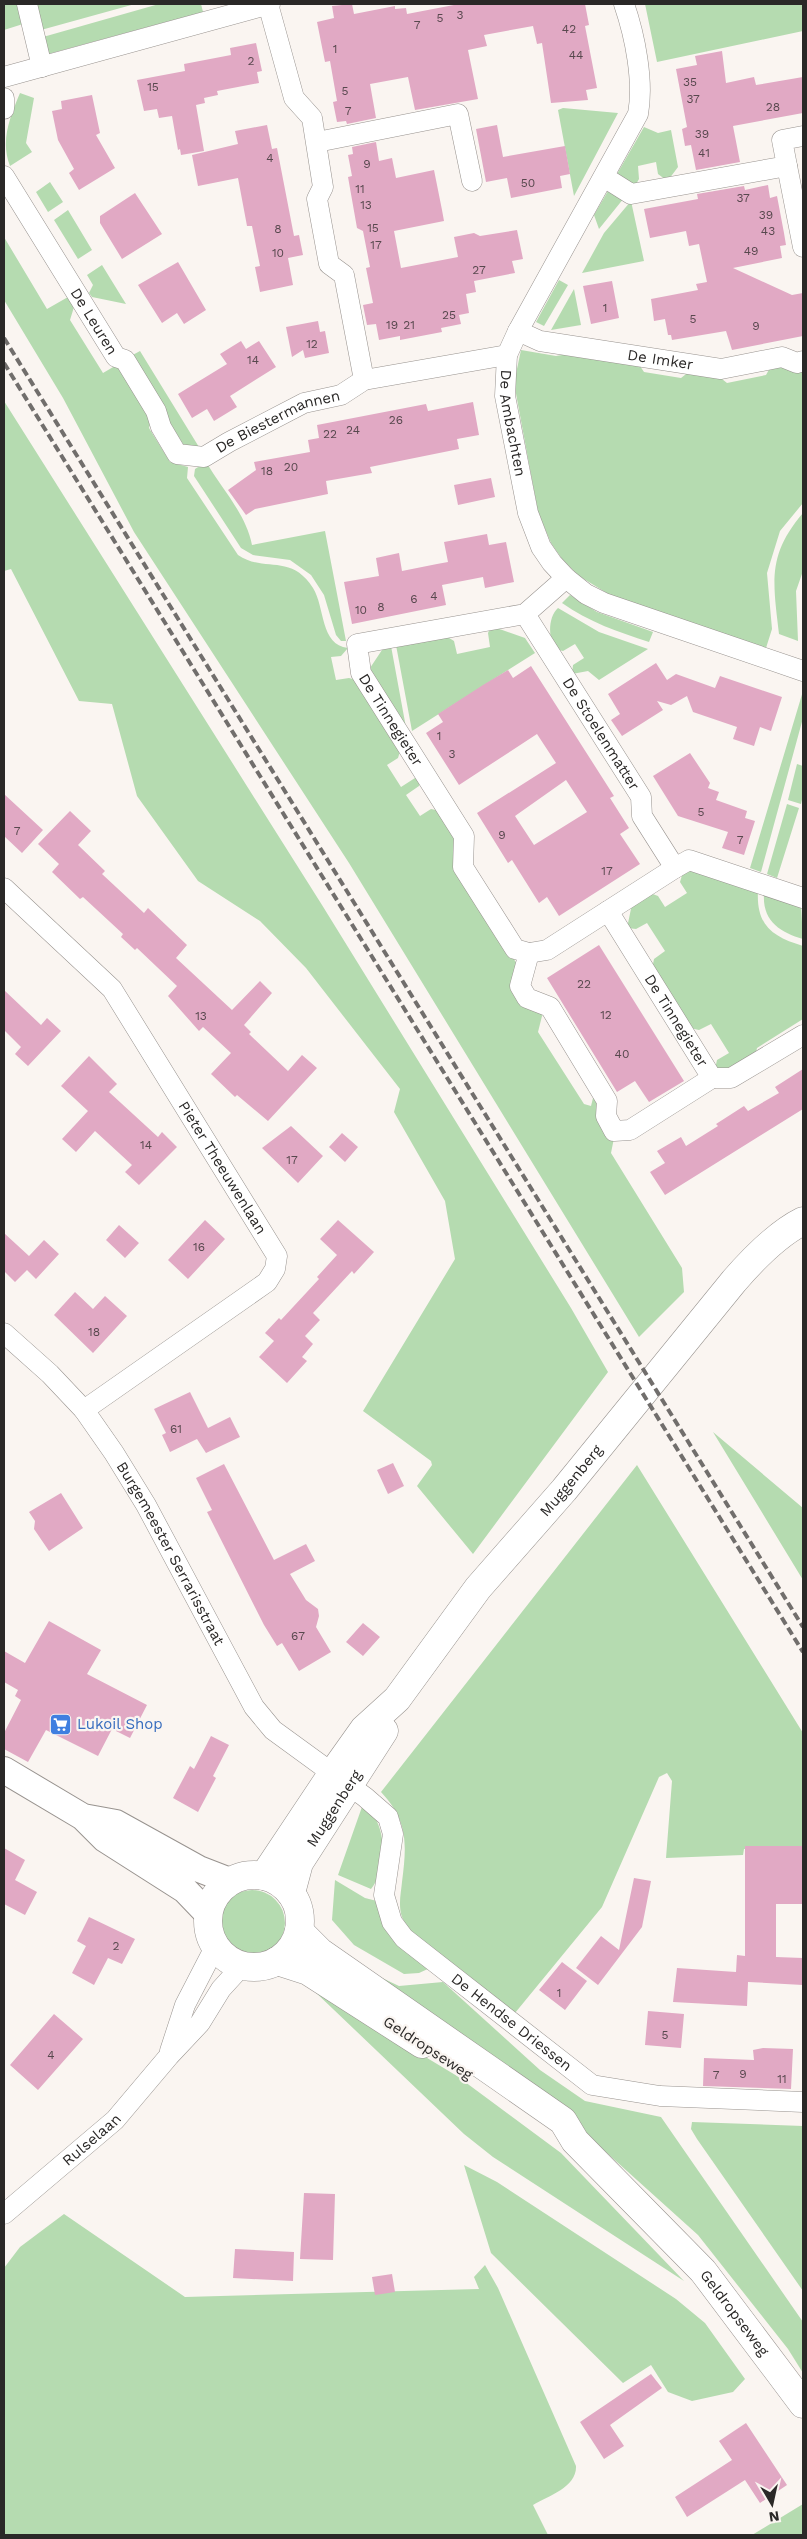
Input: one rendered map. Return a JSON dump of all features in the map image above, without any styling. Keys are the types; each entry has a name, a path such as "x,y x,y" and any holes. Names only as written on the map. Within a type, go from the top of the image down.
{"main road":[{"name":"Muggenberg","path":"291,1893 299,1864 364,1729 397,1699 478,1588 564,1490 713,1305 750,1263 793,1226 803,1221"},
{"name":"Muggenberg","path":"750,1263 803,1235"},
{"name":"Muggenberg","path":"264,1876 340,1780"},
{"path":"241,1876 264,1876 279,1882 291,1893 299,1911 299,1931 291,1948 277,1960 266,1965 242,1966 227,1959 215,1947 208,1931 208,1914 212,1901 220,1889 230,1881 241,1876"},
{"name":"Geldropseweg","path":"299,1931 320,1952 563,2121 575,2141 703,2271 803,2404"},
{"name":"Geldropseweg","path":"277,1960 308,1971 502,2095 555,2135 575,2141"}],"street":[{"path":"27,4 42,67"},
{"path":"4,77 42,67 210,12 269,4 294,98 312,118 323,187 317,199 329,264 344,275 364,380"},
{"name":"De Ambachten","path":"624,4 640,78 641,98 638,114 518,331 507,356 505,396 528,513 541,547 566,578 586,594 620,610 803,671"},
{"path":"4,98 4,109"},
{"path":"317,142 458,114 472,181"},
{"path":"803,136 782,140 793,177 803,247"},
{"name":"De Leuren","path":"4,176 116,357 125,360 156,411 160,427 177,454 189,457"},
{"path":"604,177 631,194 793,177"},
{"name":"De Imker","path":"518,331 540,341 721,369 782,357 797,363 803,361"},
{"name":"De Biestermannen","path":"189,457 204,457 304,403 341,395 364,380 507,356"},
{"path":"525,614 566,578"},
{"name":"De Stoelenmatter","path":"525,614 642,797 642,816 675,868"},
{"name":"De Tinnegieter","path":"525,614 357,644 362,673 464,836 463,867 515,949 528,953 520,986 527,998 550,1007 607,1101 606,1116 614,1131 630,1130 712,1078 731,1078 803,1035"},
{"path":"528,953 547,950 689,860 803,898"},
{"name":"Pieter Theeuwenlaan","path":"4,888 112,989 277,1256 275,1269 268,1282 84,1410"},
{"name":"De Tinnegieter","path":"608,912 712,1078"},
{"name":"Burgemeester Serrarisstraat","path":"4,1333 50,1374 84,1410 114,1453 146,1505 254,1707 273,1730 340,1780"},
{"path":"4,1770 83,1817 105,1839 185,1890 208,1914"},
{"name":"De Hendse Driessen","path":"340,1780 388,1817 393,1834 384,1895 392,1922 404,1938 580,2079 592,2085 660,2096 803,2102"},
{"path":"83,1817 116,1823 199,1870 230,1881"},
{"name":"Rulselaan","path":"169,2056 185,2005 215,1947"},
{"name":"Rulselaan","path":"4,2214 115,2120 169,2056 200,2024 221,1989 242,1966"}],"green space":[{"path":"4,4 17,4 23,24 4,30"},
{"path":"34,4 135,4 41,30"},
{"path":"159,4 201,4 203,12 48,54 43,37"},
{"path":"645,4 803,4 803,31 657,62"},
{"path":"20,93 34,98 26,143 32,152 10,166 7,157 6,138 10,120"},
{"path":"563,108 618,113 574,196 558,110"},
{"path":"644,127 658,133 671,130 678,167 669,179 666,180 658,174 656,162 638,166 639,179 635,186 617,174"},
{"path":"50,182 63,202 48,212 36,192"},
{"path":"608,191 624,198 599,229 594,215"},
{"path":"631,201 644,261 582,273 604,233"},
{"path":"68,210 92,250 78,259 54,220"},
{"path":"4,237 47,309 68,297 74,307 70,320 103,373 120,363 152,414 149,428 170,462 188,467 187,478 238,555 258,563 286,567 305,577 317,596 324,624 332,640 348,648 341,656 331,657 336,680 349,678 357,680 401,748 398,758 387,765 401,787 415,778 421,780 419,786 406,795 420,816 431,809 441,811 458,839 453,864 517,964 543,1012 538,1032 584,1104 591,1106 594,1094 614,1138 611,1153 682,1268 684,1292 639,1337 349,863 134,532 63,398 4,300"},
{"path":"102,265 126,304 92,297 89,293 93,285 87,275"},
{"path":"559,280 568,285 544,326 536,322"},
{"path":"574,289 581,325 551,330"},
{"path":"521,350 556,356 573,353 638,363 644,372 681,378 690,371 717,375 727,383 766,375 771,366 803,368 803,503 780,531 767,573 772,629 766,648 610,595 579,576 562,559 551,543 538,512 514,383"},
{"path":"140,351 202,452 185,447 129,357"},
{"path":"4,401 322,905 571,1308 608,1372 473,1554 417,1486 432,1465 431,1461 363,1411 455,1259 445,1201 394,1112 400,1089 306,968 260,921 198,881 137,796 112,704 79,701 11,569 4,571"},
{"path":"206,462 239,512 245,523 252,545 325,531 346,641 341,641 336,635 324,595 311,575 290,560 253,555 241,548 194,476 195,469"},
{"path":"803,513 803,571 796,591 798,641 779,634 774,584 778,556 783,542"},
{"path":"570,595 597,612 653,632 649,642 604,626 572,610 562,603"},
{"path":"558,608 599,632 648,649 599,680 588,671 572,674 573,665 584,658 575,644 563,651 555,649 551,639 550,628 552,617"},
{"path":"491,626 525,638 535,653 412,731 396,645 446,636 454,641 457,654 490,647 488,633"},
{"path":"391,646 407,733 368,671 384,647"},
{"path":"803,691 803,718 761,872 750,868"},
{"path":"797,764 803,766 803,795 801,804 788,800"},
{"path":"787,804 799,808 777,878 767,874"},
{"path":"689,868 758,891 760,913 768,928 783,939 803,946 803,1019 757,1048 755,1057 730,1073 715,1069 717,1060 729,1053 711,1024 699,1030 690,1028 652,969 654,959 665,951 647,923 636,929 627,928 632,904 650,893 658,896 665,907 687,893 680,882 683,872"},
{"path":"764,893 801,905 803,939 787,933 774,924 766,911"},
{"path":"713,1432 803,1508 803,1580"},
{"path":"637,1465 803,1733 803,1846 744,1849 743,1855 666,1858 672,1781 667,1773 659,1777 602,1907 515,2013 411,1934 402,1917 400,1908 405,1856 404,1833 396,1813 381,1792"},
{"path":"363,1804 371,1811 377,1821 383,1845 381,1869 371,1889 338,1875"},
{"path":"335,1880 365,1898 377,1901 430,1968 419,1973 404,1974 354,1945 332,1920"},
{"path":"258,1890 276,1899 283,1910 285,1923 283,1936 276,1947 265,1954 246,1956 228,1947 221,1936 219,1917 228,1899 239,1892"},
{"path":"359,1967 399,1986 443,1982 540,2070 585,2101 661,2117 803,2322 803,2373 788,2349 698,2235 527,2081"},
{"path":"311,1988 457,2076 561,2153 684,2281 493,2157 464,2134"},
{"path":"692,2122 803,2126 803,2291 697,2139 691,2129"},
{"path":"464,2165 497,2182 676,2299 705,2323 745,2379 733,2392 692,2401 668,2392 651,2365 623,2383 491,2253"},
{"path":"64,2214 185,2297 479,2289 474,2277 485,2265 498,2288 576,2466 572,2480 567,2485 533,2505 548,2535 4,2535 4,2268 20,2247"},
{"path":"803,2504 803,2535 752,2535"}],"building":[{"path":"352,4 354,14 395,6 395,9 406,8 407,14 459,4 585,4 589,25 585,26 597,88 586,90 588,100 551,103 542,43 537,44 533,26 484,35 487,46 468,50 478,99 415,110 408,77 370,84 376,118 347,124 346,121 337,122 333,102 337,101 330,61 325,62 317,22 334,18 332,6"},
{"path":"256,43 262,71 257,72 259,83 217,91 218,95 204,98 205,103 196,105 204,151 181,155 180,149 178,150 172,116 159,118 157,109 144,111 137,80 185,71 184,64 231,55 230,48"},
{"path":"722,51 726,83 754,77 756,85 803,77 803,113 733,126 740,162 696,170 691,145 685,146 682,129 687,127 676,69 697,65 695,56"},
{"path":"92,95 100,133 96,135 115,168 79,190 69,173 74,169 58,140 52,111 62,109 61,101"},
{"path":"267,125 272,149 277,148 294,236 299,235 303,255 288,258 293,285 260,292 255,267 260,266 252,226 247,226 238,178 198,186 192,155 238,144 235,131"},
{"path":"497,125 503,157 565,146 570,174 560,176 562,188 511,198 507,178 486,182 476,129"},
{"path":"376,142 379,161 392,158 396,178 434,170 442,210 444,221 394,231 401,268 458,257 454,237 474,233 480,236 517,230 523,259 512,261 515,273 474,281 476,292 466,294 469,313 459,315 461,324 441,328 442,332 400,340 400,336 379,340 376,324 367,325 363,305 373,303 366,268 370,267 363,231 357,228 348,177 352,176 348,155 353,154 352,147"},
{"path":"768,185 770,198 777,196 786,245 780,246 782,258 733,268 792,295 803,293 803,336 732,350 726,331 672,340 671,335 668,335 665,319 654,321 651,299 698,290 696,284 707,282 699,244 689,246 686,231 650,238 644,209 698,199 697,194 744,186 745,190"},
{"path":"135,193 162,234 122,259 100,223 100,216"},
{"path":"178,262 206,310 184,324 177,313 162,323 138,285"},
{"path":"612,281 619,318 591,324 583,286"},
{"path":"318,321 320,332 325,331 329,353 305,358 303,350 292,357 286,327"},
{"path":"241,341 246,349 259,341 276,367 230,396 237,407 214,421 207,409 192,418 178,394 227,364 220,354"},
{"path":"473,402 479,435 457,439 459,449 370,467 372,473 326,481 328,494 255,509 246,515 228,490 256,470 254,462 310,452 308,440 319,438 317,425 426,404 428,411"},
{"path":"491,478 495,497 458,505 454,485"},
{"path":"487,534 489,545 506,542 514,582 485,588 483,577 442,585 446,605 352,624 344,582 379,576 376,558 399,553 402,571 448,562 444,542"},
{"path":"656,663 667,680 676,674 715,688 720,676 782,697 771,731 760,727 754,746 733,739 737,727 693,712 687,696 671,705 657,701 663,710 622,736 611,720 620,714 608,694"},
{"path":"531,666 614,796 610,798 629,828 620,834 640,864 559,916 547,897 539,903 512,860 508,863 477,813 556,763 537,734 459,785 426,733 443,722 438,714 483,685 508,670 513,678","holes":["566,780 587,812 534,845 515,816"]},
{"path":"690,753 710,783 708,788 719,792 716,800 747,811 745,818 755,821 744,855 722,848 728,832 678,816 653,776"},
{"path":"4,794 43,830 22,853 4,836"},
{"path":"70,811 91,831 78,845 105,871 102,874 144,913 148,908 187,945 176,958 232,1010 260,981 272,993 244,1025 251,1032 249,1034 288,1071 302,1055 317,1068 268,1121 237,1095 235,1097 211,1074 231,1053 203,1027 199,1031 168,996 177,986 137,948 135,950 121,937 123,934 83,897 80,899 52,872 59,864 38,844"},
{"path":"599,945 684,1081 649,1102 635,1081 617,1092 547,978"},
{"path":"4,990 41,1025 47,1018 61,1031 28,1066 15,1054 21,1047 4,1030"},
{"path":"89,1056 117,1084 109,1092 158,1137 162,1132 177,1147 139,1185 125,1172 132,1165 95,1131 76,1152 62,1139 88,1111 61,1086"},
{"path":"803,1069 803,1109 665,1195 650,1172 665,1163 657,1151 681,1137 686,1146 718,1126 716,1124 744,1106 748,1111 779,1093 775,1087"},
{"path":"291,1126 323,1156 298,1183 262,1148"},
{"path":"342,1133 358,1147 345,1162 329,1147"},
{"path":"205,1220 225,1239 188,1279 168,1260"},
{"path":"338,1220 374,1252 354,1274 352,1271 313,1313 320,1320 305,1336 313,1344 302,1357 307,1361 287,1383 259,1357 274,1341 265,1333 279,1318 281,1320 319,1279 317,1277 337,1255 320,1239"},
{"path":"119,1225 139,1243 125,1258 106,1240"},
{"path":"4,1233 29,1256 44,1240 59,1254 36,1279 27,1270 15,1282 4,1271"},
{"path":"75,1292 93,1309 105,1296 127,1316 93,1353 54,1315"},
{"path":"190,1392 208,1428 230,1417 240,1437 206,1453 197,1439 170,1452 162,1435 166,1433 154,1409"},
{"path":"393,1463 404,1486 388,1494 377,1470"},
{"path":"224,1464 274,1560 306,1544 315,1561 290,1574 306,1600 318,1609 319,1616 316,1627 331,1652 299,1671 282,1643 277,1646 264,1625 207,1512 212,1510 196,1478"},
{"path":"61,1493 83,1528 49,1551 34,1529 35,1521 29,1512"},
{"path":"49,1621 101,1650 87,1674 147,1705 130,1738 112,1729 98,1756 46,1730 28,1762 4,1749 4,1733 21,1700 15,1696 18,1690 4,1682 4,1651 25,1663"},
{"path":"363,1623 380,1637 363,1656 346,1642"},
{"path":"211,1736 229,1745 213,1776 216,1778 198,1812 173,1798 190,1766 194,1769"},
{"path":"745,1846 803,1846 803,1904 776,1904 776,1957 803,1958 803,1985 748,1982 747,2006 673,2002 677,1968 736,1972 737,1955 745,1956"},
{"path":"4,1848 25,1860 15,1880 37,1892 25,1915 4,1904"},
{"path":"634,1878 651,1881 642,1927 598,1985 576,1968 601,1936 619,1950"},
{"path":"89,1917 135,1939 122,1964 108,1958 94,1985 72,1973 86,1946 77,1941"},
{"path":"562,1962 587,1981 565,2010 539,1990"},
{"path":"648,2011 684,2014 681,2048 645,2045"},
{"path":"54,2014 83,2039 38,2090 10,2065"},
{"path":"763,2048 793,2049 791,2089 703,2086 704,2058 754,2060 753,2050"},
{"path":"304,2193 335,2194 333,2260 300,2259"},
{"path":"235,2249 294,2252 293,2281 233,2278"},
{"path":"392,2274 395,2292 375,2295 372,2277"},
{"path":"651,2374 662,2388 610,2425 624,2446 604,2459 580,2422"},
{"path":"746,2423 787,2485 760,2503 745,2480 687,2517 675,2497 732,2460 719,2441"}],"railway":[{"path":"4,338 803,1627"},
{"path":"4,363 803,1652"}],"place":[{"name":"Lukoil Shop","path":"61,1724"}]}
